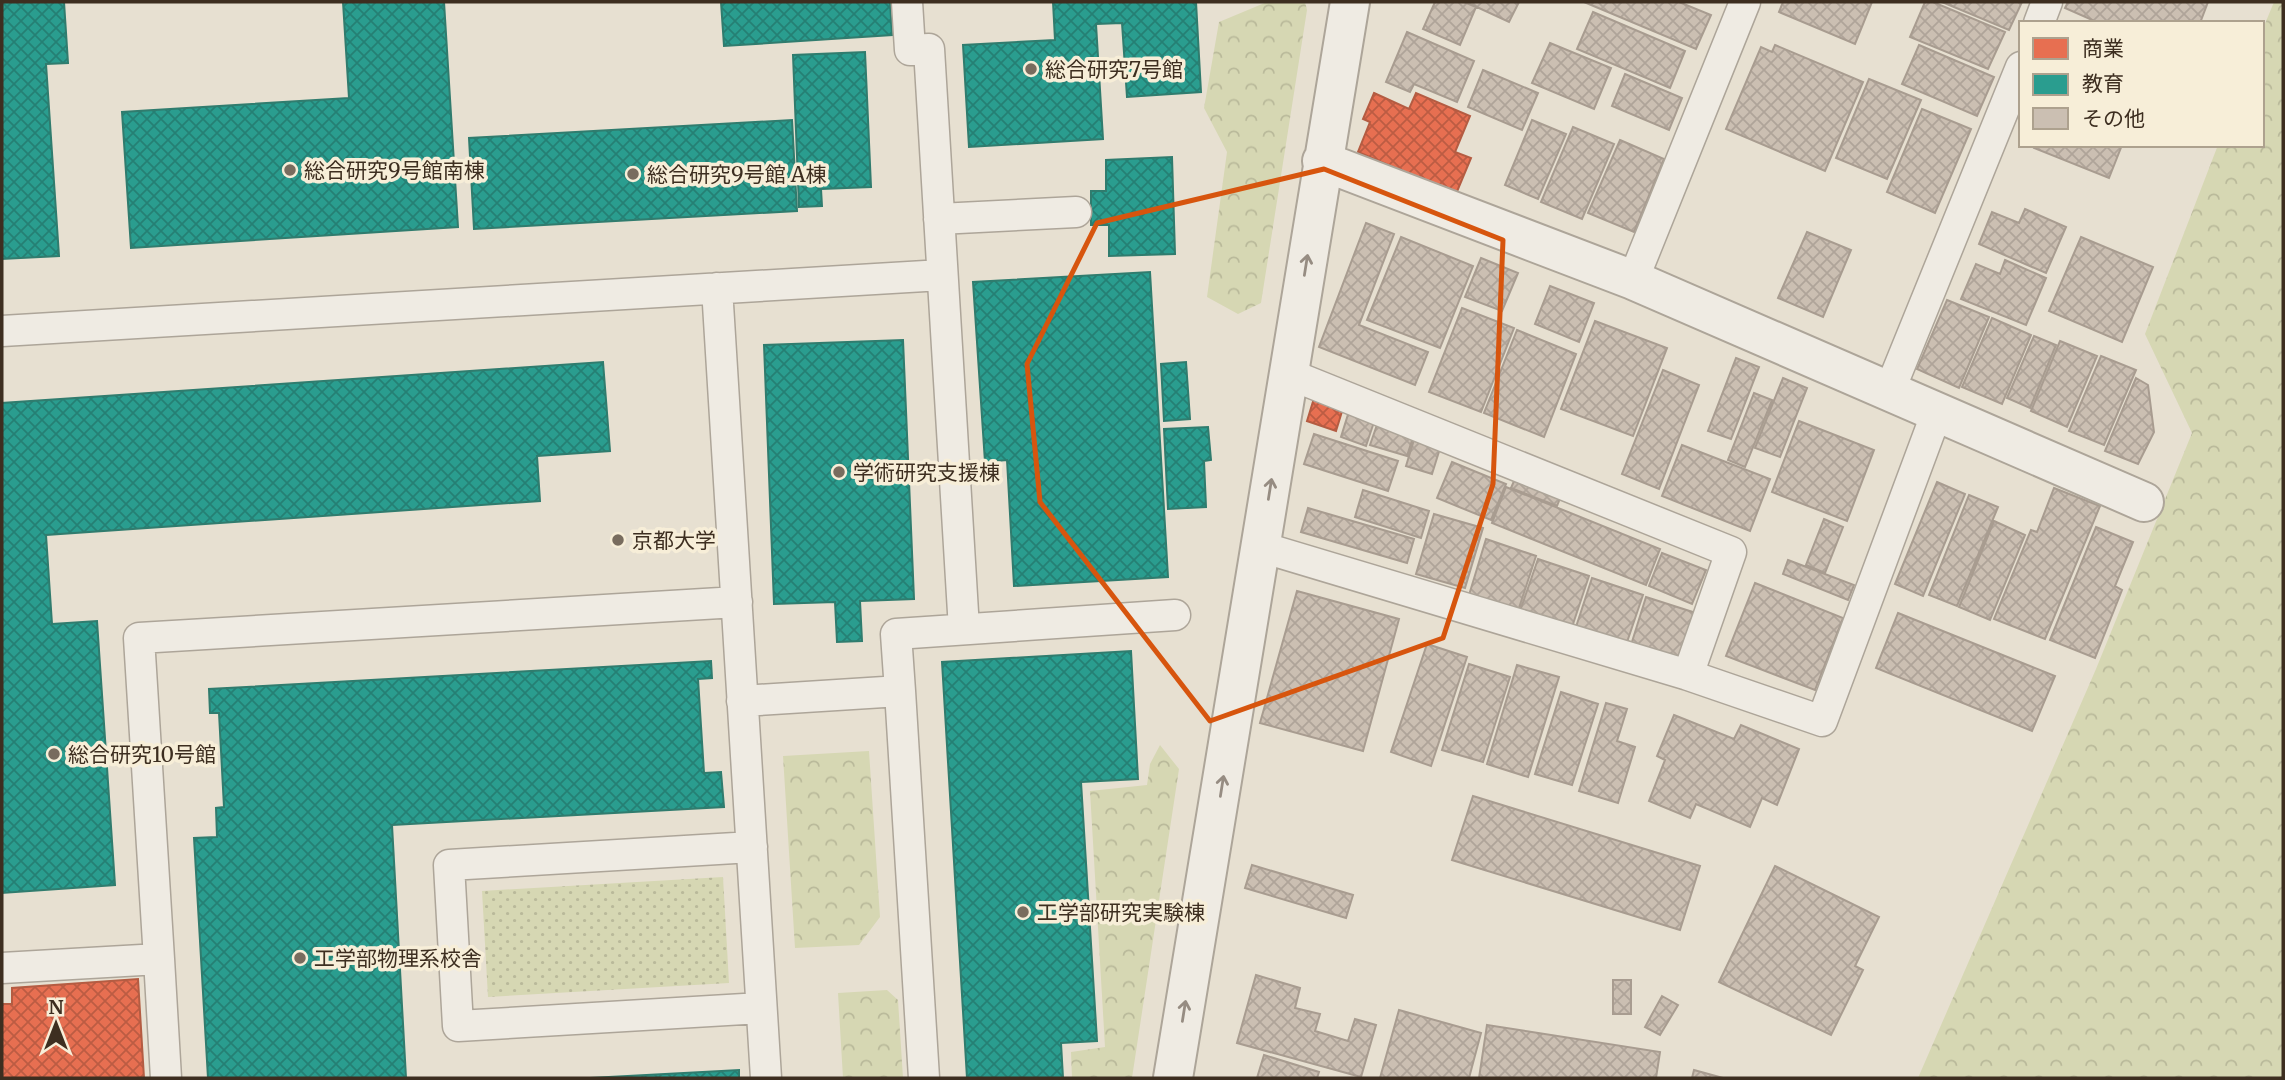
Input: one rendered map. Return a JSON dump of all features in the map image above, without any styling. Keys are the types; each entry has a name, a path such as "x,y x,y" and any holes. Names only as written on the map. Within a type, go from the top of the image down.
{"street":[{"path":"1173,1078 1350,2"},
{"path":"1322,161 1633,279 2144,502"}],"lane":[{"path":"907,2 910,50 929,49 964,629"},
{"path":"1633,279 1745,2"},
{"path":"2040,21 2047,2"},
{"path":"1889,392 2019,72"},
{"path":"939,219 1076,212"},
{"path":"2,331 942,275"},
{"path":"717,288 766,1078"},
{"path":"1289,374 1731,552 1688,675"},
{"path":"1261,547 1688,675 1822,721 1937,412"},
{"path":"166,1078 139,638 737,601"},
{"path":"924,1078 897,634 1175,615"},
{"path":"743,701 900,691"},
{"path":"752,847 449,865 449,879 458,1026 761,1008"},
{"path":"2,968 159,959"}],"highlighted area":[{"path":"1324,169 1503,240 1493,484 1443,638 1210,721 1040,502 1027,364 1097,223"}],"green space":[{"path":"1267,2 1305,2 1307,10 1261,303 1238,314 1207,297 1227,152 1204,108 1219,22"},
{"path":"2274,2 2283,2 2283,1078 1918,1078 2096,669 2192,433 2145,334 2217,147 2264,147 2264,26"},
{"path":"1160,745 1179,769 1132,1078 1072,1078 1071,1052 1105,1047 1090,791 1147,785 1150,764"},
{"path":"869,751 880,917 859,945 795,948 783,756"},
{"path":"723,877 729,983 488,997 482,891"},
{"path":"887,990 898,1000 903,1078 843,1078 838,993"}],"building: 商業":[{"path":"1374,93 1409,109 1416,93 1470,116 1455,152 1471,158 1456,194 1358,152 1370,122 1363,119"},
{"path":"1315,395 1344,405 1336,431 1307,421"},
{"path":"138,979 144,1078 2,1078 2,1004 12,1004 12,988"}],"building: 教育":[{"path":"2,2 64,2 68,63 46,64 59,256 2,259"},
{"name":"総合研究9号館南棟","path":"343,2 444,2 458,227 131,248 122,112 349,98"},
{"path":"721,2 890,2 892,35 724,46"},
{"name":"総合研究7号館","path":"1053,2 1196,2 1201,92 1127,97 1122,23 1096,24 1103,139 969,147 963,45 1055,40"},
{"path":"865,52 871,187 821,189 822,206 799,207 793,55"},
{"name":"総合研究9号館 A棟","path":"792,120 797,211 474,229 469,138"},
{"path":"1172,157 1175,254 1109,256 1109,225 1091,225 1091,191 1106,191 1106,160"},
{"path":"1150,272 1168,577 1014,586 1007,460 985,462 973,282"},
{"name":"学術研究支援棟","path":"903,340 914,599 860,601 862,641 837,642 835,602 774,604 764,345"},
{"name":"総合研究10号館","path":"603,362 610,451 537,456 540,501 46,535 52,624 97,621 115,885 2,893 2,403"},
{"path":"1186,362 1190,419 1164,421 1161,364"},
{"path":"1208,427 1211,460 1204,461 1206,507 1168,509 1164,429"},
{"name":"工学部研究実験棟","path":"1131,651 1138,779 1081,782 1097,1041 1061,1043 1063,1078 967,1078 942,662"},
{"name":"工学部物理系校舎","path":"711,661 712,678 698,679 704,773 721,772 724,807 392,825 406,1078 208,1078 194,838 217,837 216,808 224,807 219,713 210,713 209,689"},
{"path":"739,1070 739,1078 590,1078"}],"building: その他":[{"path":"1435,2 1464,2 1476,7 1460,45 1423,29"},
{"path":"1466,2 1519,2 1509,22"},
{"path":"1584,2 1679,2 1711,15 1696,49"},
{"path":"1783,2 1872,2 1855,44 1779,12"},
{"path":"1925,2 1933,2 2005,32 1988,69 1910,37"},
{"path":"1942,2 2022,2 2009,30"},
{"path":"2068,2 2208,2 2201,21 2094,21 2065,8"},
{"path":"1593,12 1685,51 1670,88 1577,49"},
{"path":"1407,32 1474,61 1457,102 1414,84 1410,92 1386,82"},
{"path":"1550,43 1611,68 1594,109 1532,83"},
{"path":"1775,45 1863,82 1825,171 1726,129 1761,47 1772,52"},
{"path":"1919,45 1994,77 1977,116 1902,84"},
{"path":"1483,70 1538,93 1522,130 1468,107"},
{"path":"1625,74 1682,98 1669,130 1612,106"},
{"path":"1869,79 1921,100 1887,179 1836,158"},
{"path":"1922,109 1971,129 1935,213 1887,192"},
{"path":"1532,120 1566,134 1538,199 1505,185"},
{"path":"1573,127 1614,144 1582,219 1541,202"},
{"path":"1620,140 1664,159 1634,232 1588,213"},
{"path":"2034,147 2121,147 2109,178"},
{"path":"2025,209 2066,227 2046,273 1979,244 1992,212 2019,223"},
{"path":"1366,223 1394,234 1359,325 1428,352 1415,385 1319,347"},
{"path":"1807,232 1851,250 1823,317 1778,298"},
{"path":"1401,237 1473,266 1440,348 1367,320"},
{"path":"2081,237 2153,267 2122,342 2049,311"},
{"path":"1481,258 1518,273 1502,311 1465,297"},
{"path":"2005,260 2046,278 2026,325 1961,299 1976,264 2000,274"},
{"path":"1550,286 1594,303 1579,342 1535,324"},
{"path":"1947,300 1989,317 1959,388 1917,369"},
{"path":"1462,308 1514,328 1481,412 1429,392"},
{"path":"1992,318 2031,335 2002,404 1962,387"},
{"path":"1595,321 1667,348 1633,436 1561,409"},
{"path":"1517,330 1576,354 1544,437 1484,413"},
{"path":"2034,336 2056,345 2030,408 2007,398"},
{"path":"2060,341 2097,356 2067,427 2031,411"},
{"path":"2101,356 2136,370 2104,445 2069,431"},
{"path":"1736,358 1759,367 1731,439 1708,431"},
{"path":"1663,370 1699,385 1659,489 1622,474"},
{"path":"1783,378 1807,388 1780,457 1755,448"},
{"path":"2136,378 2148,385 2154,432 2138,464 2105,451"},
{"path":"1754,393 1772,400 1745,467 1728,460"},
{"path":"1350,408 1376,416 1366,446 1341,437"},
{"path":"1379,419 1415,431 1407,456 1370,445"},
{"path":"1799,421 1874,450 1847,521 1772,492"},
{"path":"1416,433 1442,442 1432,474 1406,466"},
{"path":"1314,434 1398,461 1388,491 1304,464"},
{"path":"1682,445 1770,479 1750,531 1662,496"},
{"path":"1452,462 1506,484 1491,520 1437,498"},
{"path":"1517,474 1562,493 1557,506 1511,488"},
{"path":"1937,482 1965,494 1923,596 1895,584"},
{"path":"1506,487 1660,549 1646,585 1492,523"},
{"path":"2054,488 2100,506 2045,639 1994,619 2031,530 2037,532"},
{"path":"1363,490 1429,511 1421,538 1355,517"},
{"path":"1969,495 1998,507 1957,606 1929,595"},
{"path":"1308,508 1414,539 1407,563 1301,532"},
{"path":"1434,514 1483,528 1465,588 1416,574"},
{"path":"1824,519 1843,527 1825,573 1806,565"},
{"path":"1994,521 2025,535 1990,620 1959,607"},
{"path":"2096,527 2133,542 2115,586 2122,590 2095,658 2050,640"},
{"path":"1486,539 1536,556 1518,611 1469,595"},
{"path":"1662,553 1706,570 1692,604 1649,586"},
{"path":"1538,559 1589,576 1572,627 1520,611"},
{"path":"1788,560 1854,585 1848,600 1783,574"},
{"path":"1592,578 1643,595 1627,642 1575,630"},
{"path":"1755,583 1843,618 1815,690 1726,656"},
{"path":"1297,591 1399,619 1363,751 1260,723"},
{"path":"1646,597 1702,615 1686,663 1631,645"},
{"path":"1898,613 2055,676 2032,731 1876,668"},
{"path":"1427,644 1467,657 1431,766 1391,752"},
{"path":"1469,664 1510,677 1483,762 1442,750"},
{"path":"1517,665 1559,677 1528,777 1487,764"},
{"path":"1561,692 1598,704 1572,785 1535,774"},
{"path":"1606,703 1627,709 1617,741 1635,747 1618,803 1579,791"},
{"path":"1674,715 1734,739 1741,725 1799,749 1777,805 1762,798 1750,827 1696,804 1690,818 1649,801 1665,760 1657,756"},
{"path":"1473,796 1700,866 1680,930 1452,860"},
{"path":"1252,865 1353,895 1346,918 1245,888"},
{"path":"1775,866 1879,917 1855,966 1863,970 1831,1035 1719,982"},
{"path":"1256,975 1300,988 1295,1008 1320,1014 1315,1031 1348,1041 1355,1019 1376,1025 1361,1077 1237,1043"},
{"path":"1613,980 1631,980 1631,1014 1613,1014"},
{"path":"1662,996 1678,1005 1660,1035 1645,1027"},
{"path":"1399,1010 1481,1033 1469,1078 1380,1078"},
{"path":"1487,1025 1660,1052 1656,1078 1479,1078"},
{"path":"1264,1055 1319,1072 1317,1078 1257,1078"},
{"path":"1694,1070 1723,1078 1692,1078"}],"place":[{"name":"総合研究7号館","path":"1031,69"},
{"name":"総合研究9号館南棟","path":"290,170"},
{"name":"総合研究9号館 A棟","path":"633,174"},
{"name":"学術研究支援棟","path":"839,472"},
{"name":"京都大学","path":"618,540"},
{"name":"総合研究10号館","path":"54,754"},
{"name":"工学部研究実験棟","path":"1023,912"},
{"name":"工学部物理系校舎","path":"300,958"}]}
